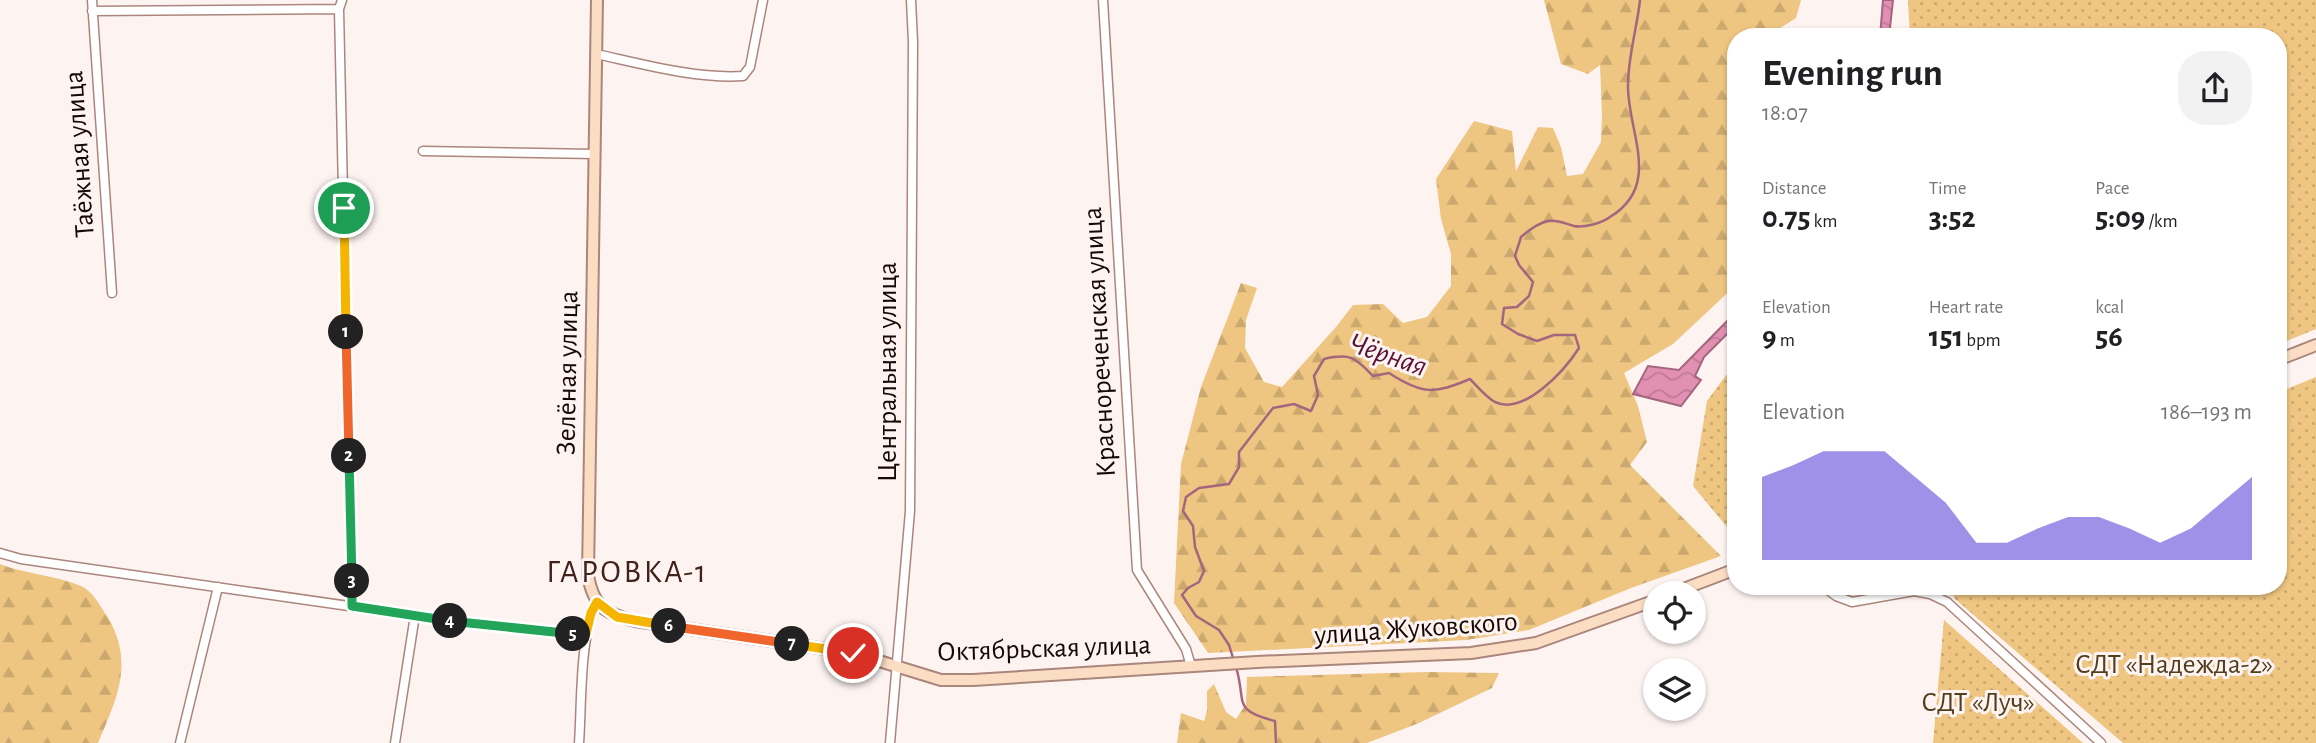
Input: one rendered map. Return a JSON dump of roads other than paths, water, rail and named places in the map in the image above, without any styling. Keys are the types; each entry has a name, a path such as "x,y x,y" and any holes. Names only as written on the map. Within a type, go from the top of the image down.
{"main road":[{"name":"Зелёная улица","path":"597,0 588,575 590,592 597,602"},
{"path":"2287,356 2316,345"},
{"path":"1704,581 1727,572"},
{"name":"Октябрьская улица","path":"597,602 617,617 853,653 941,680 1209,665"},
{"name":"улица Жуковского","path":"1209,665 1471,653 1508,648 1536,643 1643,605"}],"street":[{"name":"Таёжная улица","path":"92,0 112,293"},
{"path":"252,0 252,10"},
{"path":"596,54 660,68 743,76 750,67 763,0"},
{"name":"Центральная улица","path":"890,743 910,512 914,42 911,0"},
{"name":"Краснореченская улица","path":"1103,0 1137,570 1186,649 1191,666"},
{"path":"92,11 252,10 341,4 352,606"},
{"path":"423,151 595,153"},
{"path":"0,553 21,559 481,625 586,634"},
{"path":"180,743 218,587"},
{"path":"1836,595 1852,602 1891,595"},
{"path":"1932,595 1947,602 2101,743"},
{"path":"579,743 586,634 597,602"},
{"path":"395,743 415,615"}],"water":[{"path":"1883,0 1893,0 1890,28 1881,28"},
{"path":"1727,321 1727,334 1704,357 1695,376 1701,380 1681,406 1633,394 1648,366 1679,370"}],"waterway":[{"name":"Чёрная","path":"1234,661 1229,645 1219,630 1196,616 1182,595 1199,582 1204,571 1195,547 1193,526 1183,511 1186,497 1199,488 1229,484 1239,467 1239,452 1273,408 1294,404 1311,411 1318,395 1314,376 1324,359 1340,356 1352,358 1373,376 1389,373 1420,389 1438,389 1470,379 1492,400 1506,405 1518,403 1543,388 1564,368 1579,348 1575,335 1554,335 1537,341 1518,334 1502,324 1504,308 1517,307 1529,296 1533,282 1515,256 1521,237 1530,229 1548,221 1574,226 1588,226 1602,221 1626,204 1635,189 1639,173 1638,156 1628,85 1640,0"},
{"name":"Чёрная","path":"1236,667 1246,709 1275,721 1276,743"}],"district":[{"name":"ГАРОВКА-1","path":"627,572"}],"park label":[{"name":"СДТ «Надежда-2»","path":"2174,665"},
{"name":"СДТ «Луч»","path":"1978,703"}]}
